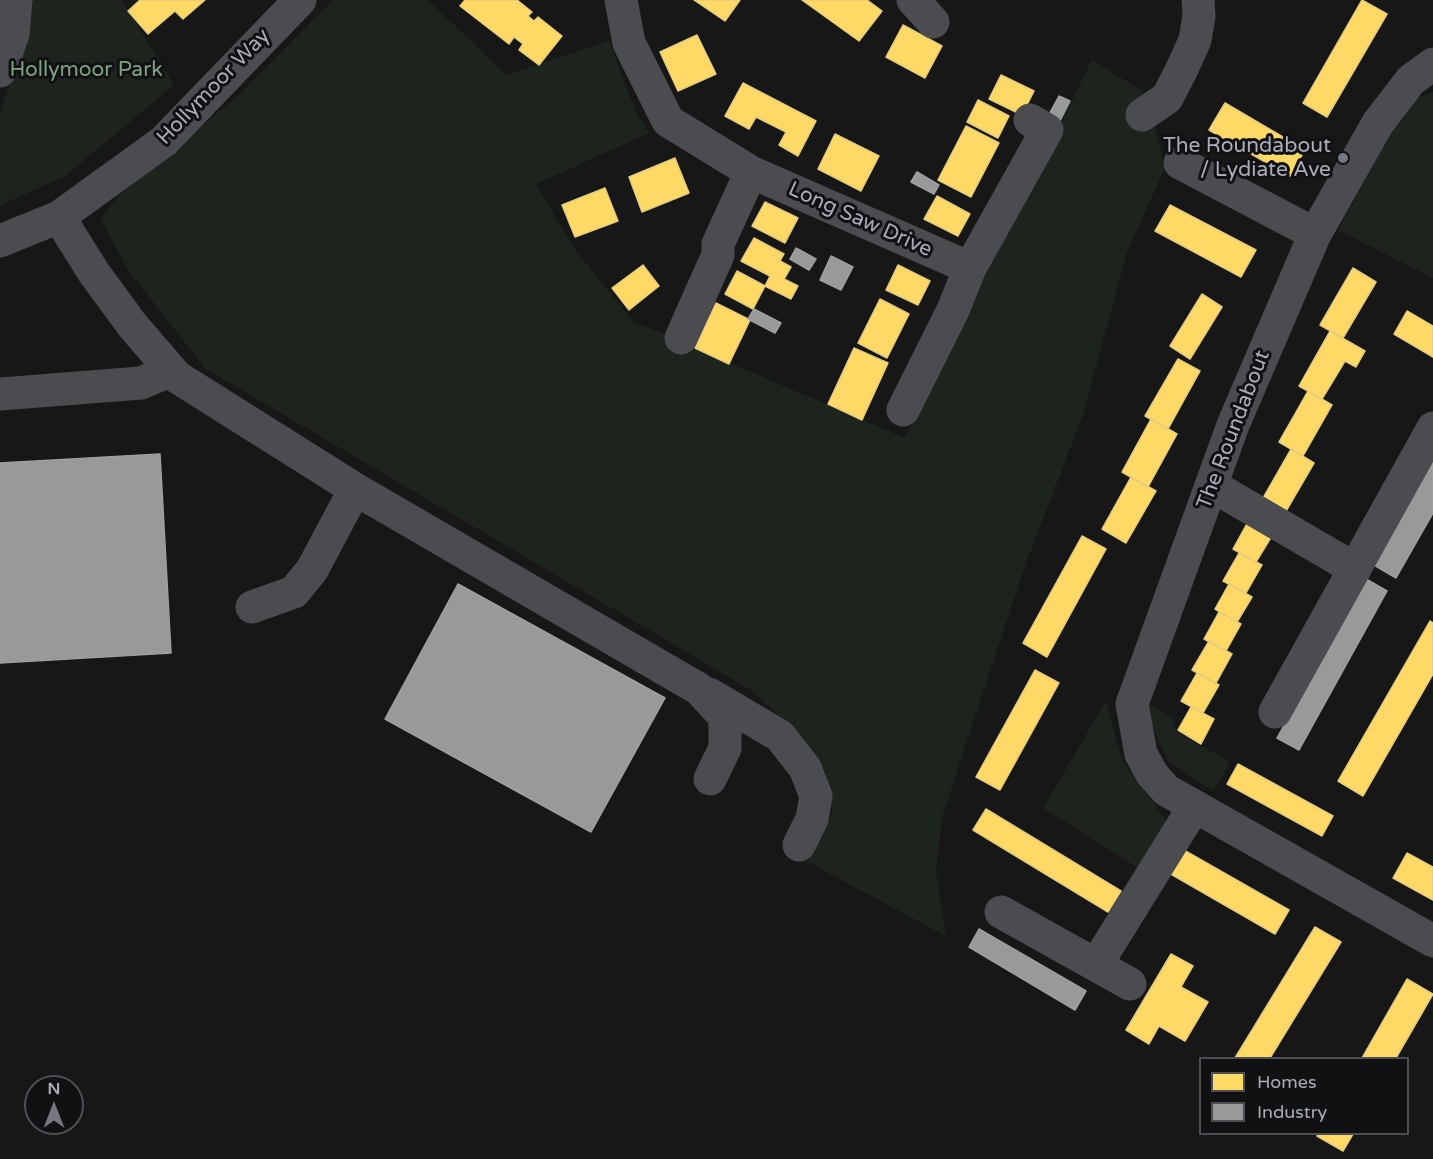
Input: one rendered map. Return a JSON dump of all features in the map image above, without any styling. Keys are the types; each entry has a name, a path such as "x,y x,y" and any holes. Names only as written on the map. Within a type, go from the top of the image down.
{"street":[{"path":"0,71 14,34 16,0"},
{"name":"Hollymoor Way","path":"0,241 58,217 164,141 300,0"},
{"name":"Long Saw Drive","path":"621,0 629,43 668,121 751,172 970,268"},
{"path":"1142,115 1167,98 1181,71 1195,40 1199,16 1198,0"},
{"name":"The Roundabout","path":"1433,64 1411,80 1378,123 1315,234 1233,425 1132,704 1141,754 1152,774 1166,790 1433,941"},
{"path":"903,410 953,310 970,268 1047,130 1030,120"},
{"path":"1180,163 1315,234"},
{"path":"681,338 718,255 718,244 751,172"},
{"path":"58,217 101,282 177,377 355,489 780,736 805,768 816,796 812,819 799,845"},
{"path":"0,394 141,383 171,370"},
{"path":"1275,712 1433,428"},
{"path":"1211,485 1354,569"},
{"path":"252,607 294,592 312,570 355,489"},
{"path":"699,689 725,717 725,748 710,779"},
{"path":"1096,965 1194,807"},
{"path":"1001,912 1130,984"}],"green space":[{"name":"Hollymoor Park","path":"25,0 122,0 174,85 64,177 0,205 0,113 19,59"},
{"path":"333,0 428,0 506,75 609,41 636,112 649,133 536,184 575,250 635,323 666,334 677,343 695,348 905,438 1092,60 1147,94 1165,168 1127,252 1083,415 1026,563 942,817 936,872 946,936 804,860 833,811 804,739 751,690 206,369 128,270 101,219 118,196 239,95"},
{"path":"1433,92 1433,278 1338,230 1408,103"},
{"path":"1106,701 1122,760 1167,822 1143,871 1043,808"},
{"path":"1147,702 1173,718 1175,731 1230,762 1213,791 1168,761 1151,724"}],"building: Homes":[{"path":"140,0 205,0 183,19 175,11 148,34 128,11"},
{"path":"465,0 517,0 532,12 528,16 534,21 538,17 562,36 539,65 519,50 523,44 514,37 509,44 460,6"},
{"path":"694,0 740,0 725,21"},
{"path":"802,0 867,0 882,11 859,41"},
{"path":"1362,0 1387,14 1327,117 1303,103"},
{"path":"903,25 942,46 925,78 886,57"},
{"path":"697,35 716,74 678,91 660,52"},
{"path":"1001,75 1034,91 1022,115 989,99"},
{"path":"743,83 816,121 798,156 779,145 786,132 756,117 749,129 725,116"},
{"path":"978,100 1009,116 998,138 967,122"},
{"path":"1225,103 1305,150 1290,176 1209,130"},
{"path":"966,126 999,143 971,197 938,180"},
{"path":"835,134 879,156 861,191 818,169"},
{"path":"675,158 689,193 642,212 629,177"},
{"path":"605,188 618,221 575,237 562,205"},
{"path":"937,196 970,214 958,236 924,219"},
{"path":"765,202 798,218 785,243 752,226"},
{"path":"1170,205 1256,250 1241,277 1155,231"},
{"path":"754,238 784,254 780,261 791,267 784,279 798,286 791,299 765,286 770,276 741,261"},
{"path":"643,265 659,286 629,310 612,288"},
{"path":"898,265 930,281 918,305 886,290"},
{"path":"1353,268 1376,282 1343,338 1320,325"},
{"path":"737,271 765,286 753,309 725,294"},
{"path":"1202,294 1222,307 1190,359 1170,346"},
{"path":"880,299 909,314 887,358 858,343"},
{"path":"716,303 750,320 729,364 695,348"},
{"path":"1407,311 1433,326 1433,357 1394,334"},
{"path":"1330,331 1365,351 1356,367 1345,361 1322,399 1299,386"},
{"path":"854,348 888,363 862,420 828,404"},
{"path":"1178,359 1200,371 1168,429 1145,416"},
{"path":"1308,391 1332,405 1303,456 1279,442"},
{"path":"1151,419 1177,434 1148,487 1122,472"},
{"path":"1291,449 1314,463 1282,518 1259,505"},
{"path":"1131,477 1156,491 1126,543 1102,529"},
{"path":"1249,520 1273,534 1256,562 1233,549"},
{"path":"1082,536 1106,549 1047,657 1023,643"},
{"path":"1239,553 1262,565 1246,593 1223,581"},
{"path":"1229,584 1252,597 1237,622 1215,609"},
{"path":"1219,612 1241,624 1226,651 1204,639"},
{"path":"1430,621 1433,623 1433,674 1363,796 1338,781"},
{"path":"1209,641 1232,654 1216,683 1192,670"},
{"path":"1035,670 1059,683 1000,790 976,777"},
{"path":"1197,673 1219,685 1203,713 1181,701"},
{"path":"1191,707 1214,719 1201,744 1178,730"},
{"path":"1238,764 1333,816 1322,836 1227,784"},
{"path":"986,809 1121,891 1108,912 973,830"},
{"path":"1182,849 1289,910 1275,934 1169,873"},
{"path":"1407,853 1433,867 1433,900 1393,878"},
{"path":"1315,927 1341,942 1271,1057 1236,1057"},
{"path":"1171,954 1193,966 1181,987 1208,1002 1185,1041 1159,1026 1149,1044 1126,1030"},
{"path":"1407,979 1433,994 1397,1057 1363,1057"},
{"path":"1318,1135 1352,1135 1343,1151"}],"building: Industry":[{"path":"1059,96 1070,101 1059,123 1047,118"},
{"path":"917,172 939,185 934,194 911,182"},
{"path":"796,248 816,259 809,270 790,259"},
{"path":"831,256 853,267 841,290 820,280"},
{"path":"754,309 781,323 775,333 748,319"},
{"path":"160,454 171,653 0,663 0,463"},
{"path":"1433,462 1433,513 1396,578 1374,565"},
{"path":"1366,579 1387,591 1299,750 1277,738"},
{"path":"458,584 665,698 591,832 385,719"},
{"path":"979,929 1086,991 1075,1010 969,947"}],"place":[{"name":"The Roundabout / Lydiate Ave","path":"1343,158"}]}
